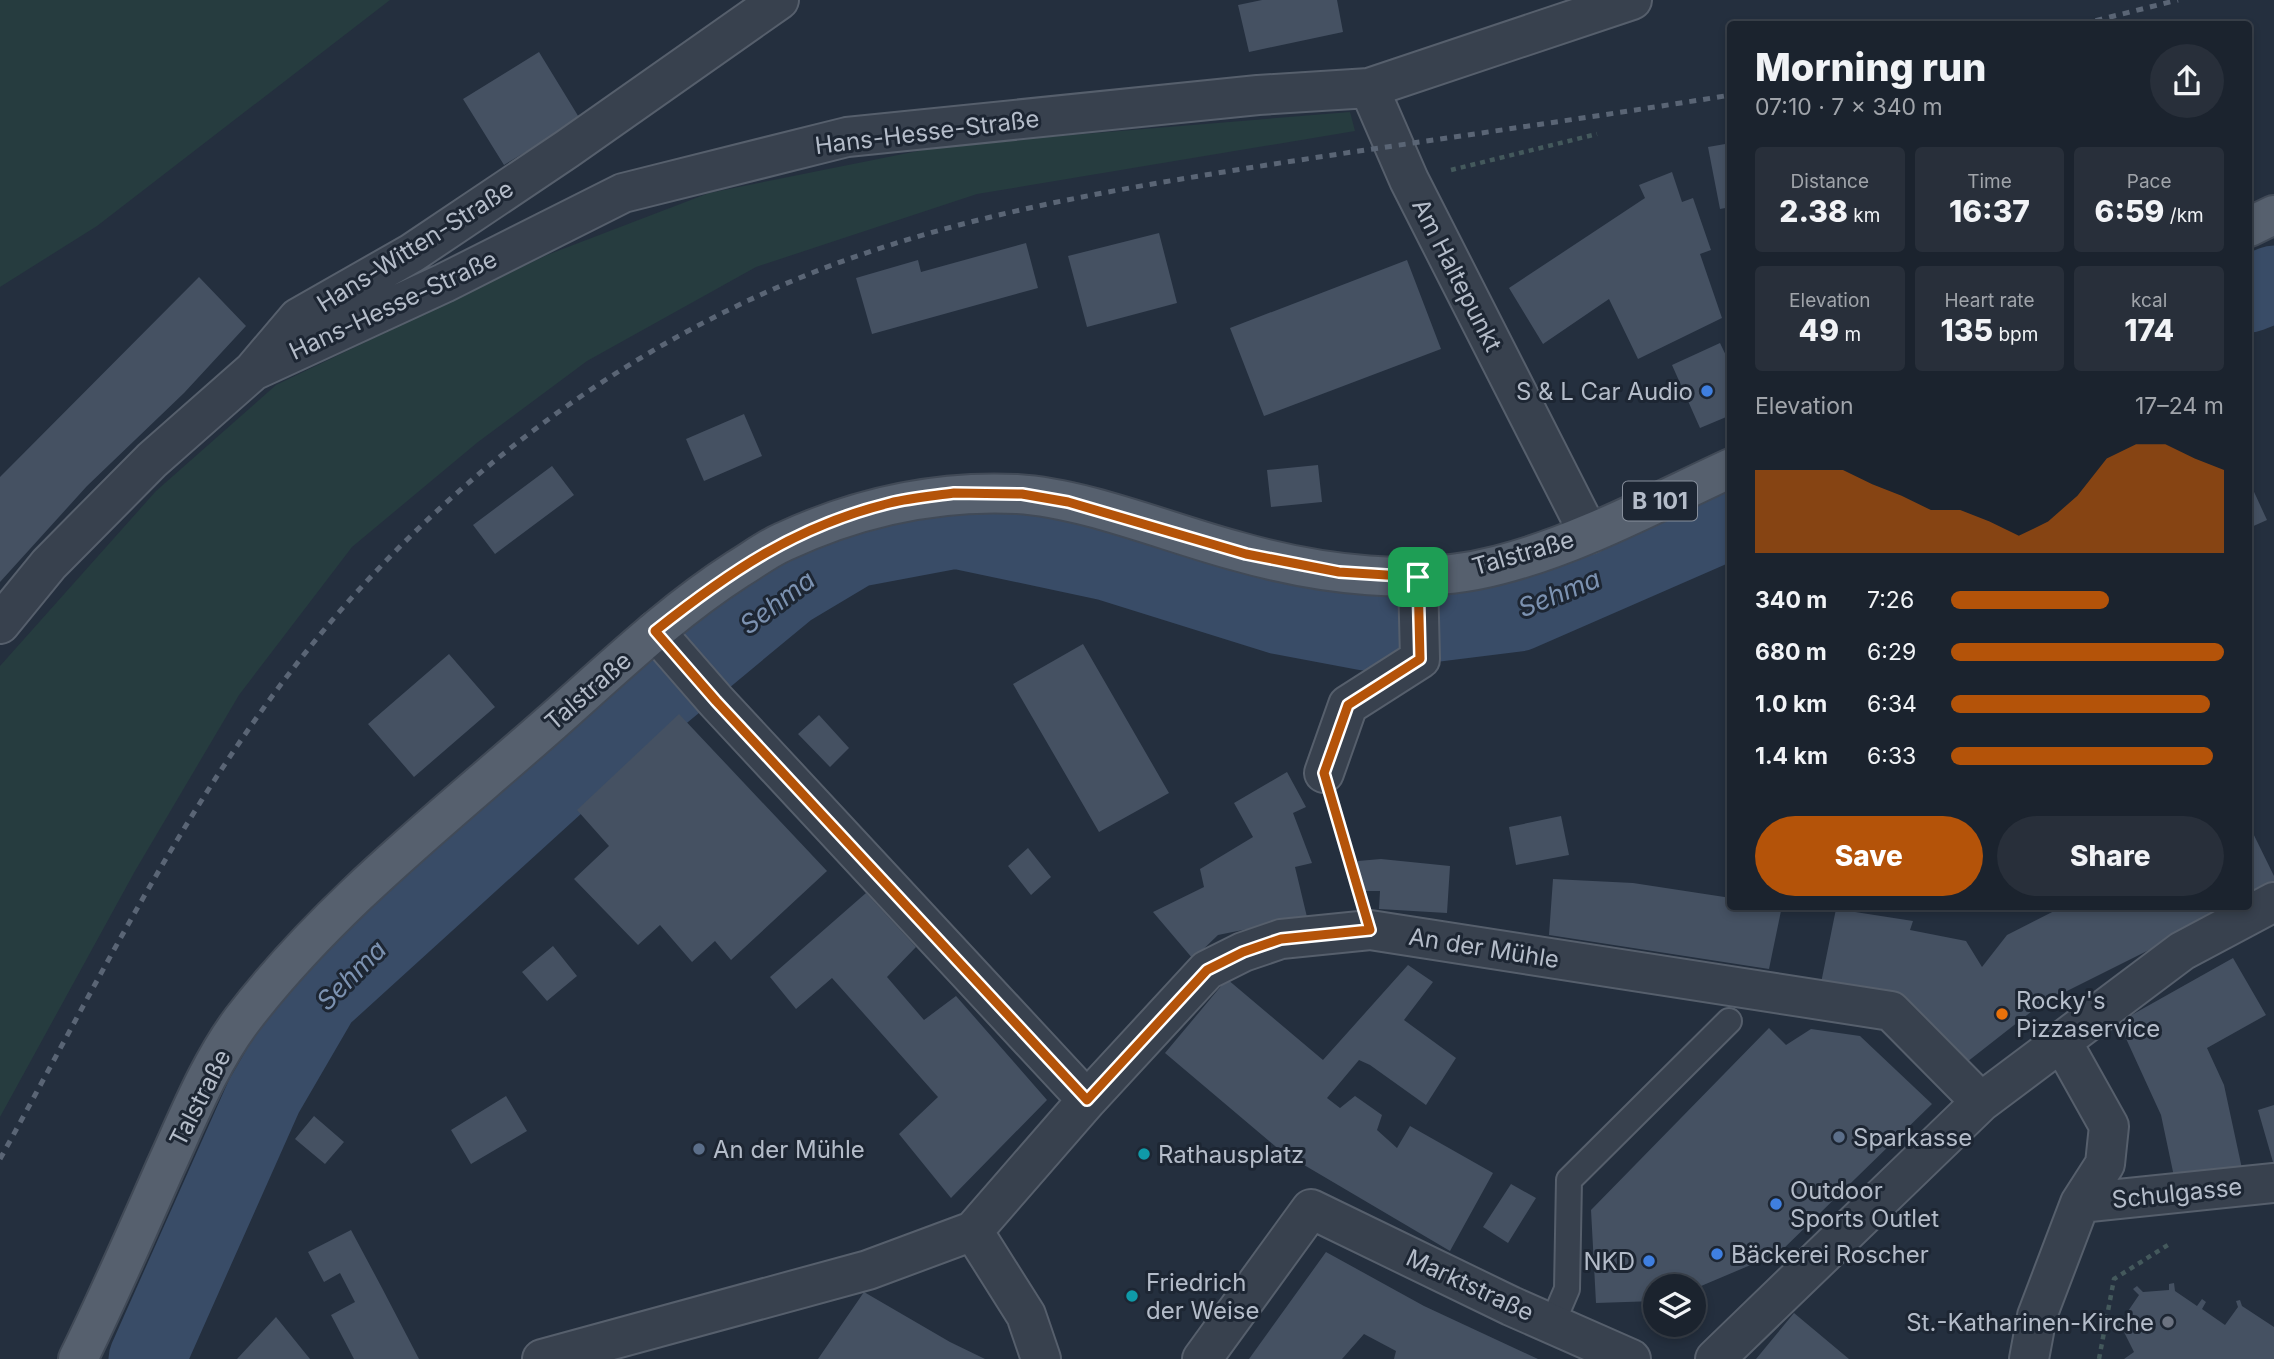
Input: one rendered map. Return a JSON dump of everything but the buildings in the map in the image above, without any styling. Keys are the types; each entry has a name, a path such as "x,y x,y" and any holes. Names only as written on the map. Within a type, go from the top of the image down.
{"main road":[{"path":"2252,226 2274,215"},
{"name":"Talstraße","path":"78,1359 196,1098 240,1023 297,957 372,881 666,643 708,589 777,544 843,516 892,502 954,493 1022,494 1068,502 1246,554 1418,591 1588,534 1727,470"}],"street":[{"name":"Hans-Witten-Straße","path":"0,624 50,564 143,469 253,371 298,318 412,253 779,0"},
{"name":"Hans-Hesse-Straße","path":"253,371 444,283 623,192 847,137 1258,95 1369,88 1632,0"},
{"name":"Am Haltepunkt","path":"1369,88 1409,180 1588,534"},
{"path":"1324,773 1348,705 1420,659 1418,591"},
{"path":"666,643 716,701 1087,1100"},
{"path":"1715,1359 1981,1102 2182,951 2274,902"},
{"name":"An der Mühle","path":"542,1359 869,1270 973,1231 1087,1100 1207,970 1243,952 1281,939 1370,930 1891,1011 1981,1102"},
{"path":"2029,1359 2037,1316 2080,1203 2105,1164 2109,1126 2062,1042"},
{"name":"Schulgasse","path":"2080,1203 2274,1183"},
{"name":"Marktstraße","path":"1202,1359 1311,1209 1631,1359"},
{"path":"973,1231 1026,1314 1041,1359"}],"lane":[{"path":"1552,1324 1567,1289 1569,1180 1729,1021"}],"path":[{"path":"1409,180 1597,134"},
{"path":"1324,773 1370,930"},
{"path":"2099,1359 2114,1279 2171,1244"}],"green space":[{"path":"0,0 390,0 97,226 0,287"},
{"path":"1350,112 1355,131 977,194 756,267 587,361 478,442 352,547 239,695 135,871 0,1117 0,666 156,491 276,385 547,255 709,193 948,145"}],"waterway":[{"name":"Sehma","path":"2252,293 2274,284"},
{"name":"Sehma","path":"147,1359 264,1096 321,998 594,750 788,589 855,549 956,530 1107,562 1280,616 1365,632 1518,613 1727,522"}],"railway":[{"path":"2094,21 2178,0"},
{"path":"0,1159 107,962 182,832 222,768 310,647 366,582 426,521 491,464 559,412 631,364 706,322 783,285 863,254 962,224 1063,201 1216,173 1727,96"}],"place":[{"name":"S & L Car Audio","path":"1707,391"},
{"name":"Rocky's Pizzaservice","path":"2002,1014"},
{"name":"Sparkasse","path":"1839,1137"},
{"name":"An der Mühle","path":"699,1149"},
{"name":"Rathausplatz","path":"1144,1154"},
{"name":"Outdoor Sports Outlet","path":"1776,1204"},
{"name":"Bäckerei Roscher","path":"1717,1254"},
{"name":"NKD","path":"1649,1261"},
{"name":"Friedrich der Weise","path":"1132,1296"},
{"name":"St.-Katharinen-Kirche","path":"2168,1322"}],"route":[{"path":"954,493 1022,494 1068,502 1246,554 1339,572 1418,577 1420,659 1348,705 1324,773 1370,930 1281,939 1243,952 1207,970 1087,1100 716,701 655,631 708,589 777,544 843,516 892,502 954,493"}]}
